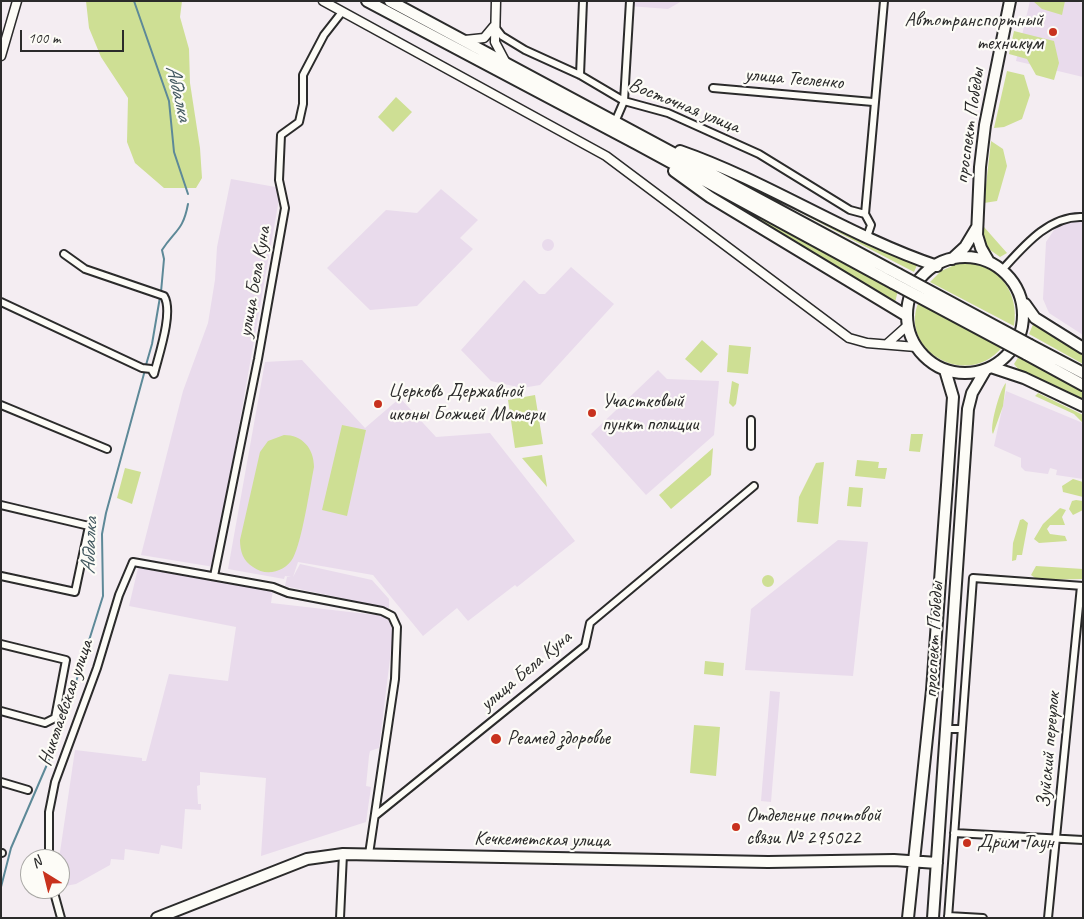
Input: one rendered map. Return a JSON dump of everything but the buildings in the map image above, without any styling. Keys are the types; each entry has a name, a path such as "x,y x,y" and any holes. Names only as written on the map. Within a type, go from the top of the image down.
{"main road":[{"path":"367,1 896,279 1028,350 1083,384"},
{"path":"390,1 653,142 896,279"},
{"name":"проспект Победы","path":"989,262 981,248 976,227 984,125 1010,1"},
{"path":"653,142 728,170 867,237 937,266"},
{"path":"637,144 710,197 907,321"},
{"name":"проспект Победы","path":"951,260 965,248 976,227"},
{"path":"1023,300 1024,320 1015,343 1005,356 988,368 972,373 945,370 931,362 916,347 907,321 914,289 926,274 937,266 951,260 969,258 989,262 1002,270 1014,283 1035,318 1083,348"},
{"path":"1028,350 1083,373"},
{"path":"988,368 1024,378 1083,406"},
{"name":"проспект Победы","path":"933,918 968,410 972,393 988,368"},
{"name":"проспект Победы","path":"908,918 932,690 952,416 953,397 945,370"},
{"name":"Кечкеметская улица","path":"157,918 307,859 343,854 768,862 913,861 937,863"}],"street":[{"path":"1,56 17,1"},
{"path":"323,1 606,156 849,338 867,343 888,343 916,347"},
{"path":"496,1 494,26 497,49 510,66"},
{"path":"580,75 583,1"},
{"path":"615,122 624,101 630,1"},
{"path":"867,237 871,225 864,214 873,102 884,1"},
{"name":"улица Бела Куна","path":"214,576 258,359 285,208 279,180 281,135 299,122 303,104 303,75 324,35 342,12"},
{"path":"462,40 484,38 494,26"},
{"name":"Восточная улица","path":"494,26 502,36 525,50 580,75 624,101 668,113 759,154 850,210 864,214"},
{"name":"улица Тесленко","path":"713,88 873,102"},
{"path":"1002,270 1044,229 1063,218 1083,217"},
{"path":"1,302 151,369 154,374 166,327 166,300 160,294 85,269 64,254"},
{"path":"888,343 907,321"},
{"path":"1,405 107,449"},
{"path":"751,420 751,446"},
{"name":"улица Бела Куна","path":"376,815 585,646 590,623 754,486"},
{"path":"1,505 89,526 75,592 1,576"},
{"name":"Николаевская улица","path":"49,849 49,812 55,782 97,668 119,595 133,562 214,576"},
{"path":"214,576 387,612 396,622 395,679 369,854"},
{"path":"983,918 948,917 973,578 1082,586"},
{"name":"Зуйский переулок","path":"1048,918 1082,586"},
{"path":"1,644 65,660 55,718 45,723 1,711"},
{"path":"946,729 962,729"},
{"path":"1,782 28,790"},
{"path":"954,833 1057,837 1083,840"},
{"path":"340,918 343,854"},
{"path":"56,899 61,918"}],"shaded area":[{"path":"630,1 682,1 668,9 629,6"},
{"name":"Автотранспортный техникум","path":"1030,1 1073,1 1083,3 1083,77 1016,61"},
{"path":"231,179 281,188 214,567 141,555 183,391 208,323 215,280 217,247"},
{"path":"441,189 478,220 460,238 473,249 417,306 370,310 327,268 386,210 417,213"},
{"path":"1083,219 1083,335 1049,313 1043,299 1046,242 1054,230 1066,222"},
{"path":"548,239 554,245 548,251 542,245"},
{"path":"571,267 614,304 540,385 522,388 491,381 461,350 524,280 539,294 545,294"},
{"path":"302,360 365,428 400,398 436,437 490,433 575,541 517,587 515,585 468,621 457,608 423,636 373,575 298,562 293,577 300,564 372,580 389,599 389,608 285,586 287,577 291,577 285,576 284,579 228,569 265,362"},
{"path":"658,370 667,379 719,381 714,435 646,495 591,434"},
{"path":"1006,391 1083,423 1083,479 1056,475 1057,470 1050,468 1048,474 1025,471 1021,467 1021,458 994,446"},
{"path":"838,540 868,542 853,676 745,670 751,609"},
{"path":"138,568 273,590 271,603 385,616 394,626 379,748 370,751 369,756 366,786 371,787 366,822 261,856 266,778 200,772 200,785 197,786 198,804 201,804 201,810 185,809 182,849 161,845 159,854 125,849 124,860 111,859 110,865 76,884 70,885 70,849 60,849 75,750 142,758 142,761 146,761 169,674 228,681 236,627 129,606"},
{"path":"770,691 780,692 771,802 761,801"}],"green space":[{"path":"86,1 182,1 180,17 189,49 190,83 200,148 202,178 196,188 164,188 135,163 127,142 128,98 101,57 89,28"},
{"path":"1033,1 1065,1 1062,15 1042,9"},
{"path":"1014,31 1054,41 1059,63 1054,80 1036,75 1027,59 1009,54"},
{"path":"1007,71 1024,75 1030,95 1022,119 1004,127 994,128"},
{"path":"396,97 412,112 393,132 378,117"},
{"path":"991,141 1003,149 1007,166 997,201 984,203"},
{"path":"736,179 918,263 914,272"},
{"path":"713,190 898,290 895,303 715,192"},
{"path":"984,227 1007,253 1000,257 986,247 980,233"},
{"path":"959,263 984,267 1003,280 1013,301 1015,313 1014,326 930,282 941,271"},
{"path":"919,301 1003,346 989,359 972,365 956,365 940,359 927,349 918,335 915,319"},
{"path":"1034,322 1083,351 1083,364 1029,334"},
{"path":"702,340 718,354 701,373 685,359"},
{"path":"729,345 751,347 748,374 727,372"},
{"path":"1019,356 1083,389 1083,403 1023,375 1014,364"},
{"path":"732,381 739,384 736,404 733,407 729,403"},
{"path":"1006,383 1003,406 993,434 992,424 996,408"},
{"path":"1038,393 1083,415 1083,423 1074,414 1035,396"},
{"path":"535,395 543,444 515,448 508,400"},
{"path":"342,425 366,430 347,516 322,510"},
{"path":"911,434 923,434 920,452 909,451"},
{"path":"284,435 296,437 306,444 312,454 314,467 303,527 293,558 290,563 280,570 264,572 250,565 244,559 240,540 260,452 268,441"},
{"path":"713,448 711,475 671,509 659,495"},
{"path":"542,455 547,487 522,458"},
{"path":"857,460 879,462 878,468 887,468 885,479 855,476"},
{"path":"824,462 818,524 797,522 799,497 816,463"},
{"path":"125,468 141,472 132,504 117,498"},
{"path":"1073,479 1083,482 1083,497 1063,492 1062,486"},
{"path":"849,487 863,488 861,507 847,506"},
{"path":"1072,501 1083,501 1083,510 1073,515 1069,509"},
{"path":"1060,508 1066,510 1062,517 1065,525 1050,525 1047,529 1050,534 1065,536 1067,541 1039,543 1034,539 1043,524"},
{"path":"1023,519 1028,523 1022,555 1017,555 1016,560 1012,561 1013,543 1020,520"},
{"path":"1036,566 1083,569 1083,579 1038,580 1031,575"},
{"path":"768,575 774,581 768,587 762,581"},
{"path":"705,661 724,663 723,676 704,674"},
{"path":"694,725 720,727 716,776 690,773"}],"waterway":[{"name":"Абдалка","path":"134,1 169,101 174,152 188,194"},
{"name":"Абдалка","path":"161,292 164,259 162,250 184,220 188,204"},
{"name":"Абдалка","path":"146,365 152,344 160,297"},
{"name":"Абдалка","path":"1,887 11,848 58,739 103,596 102,534 145,370"}],"place":[{"name":"Автотранспортный техникум","path":"1053,32"},
{"name":"Церковь Державной иконы Божией Матери","path":"378,404"},
{"name":"Участковый пункт полиции","path":"592,413"},
{"name":"Реамед здоровье","path":"496,739"},
{"name":"Отделение почтовой связи № 295022","path":"736,827"},
{"name":"Дрим Таун","path":"967,843"}]}
